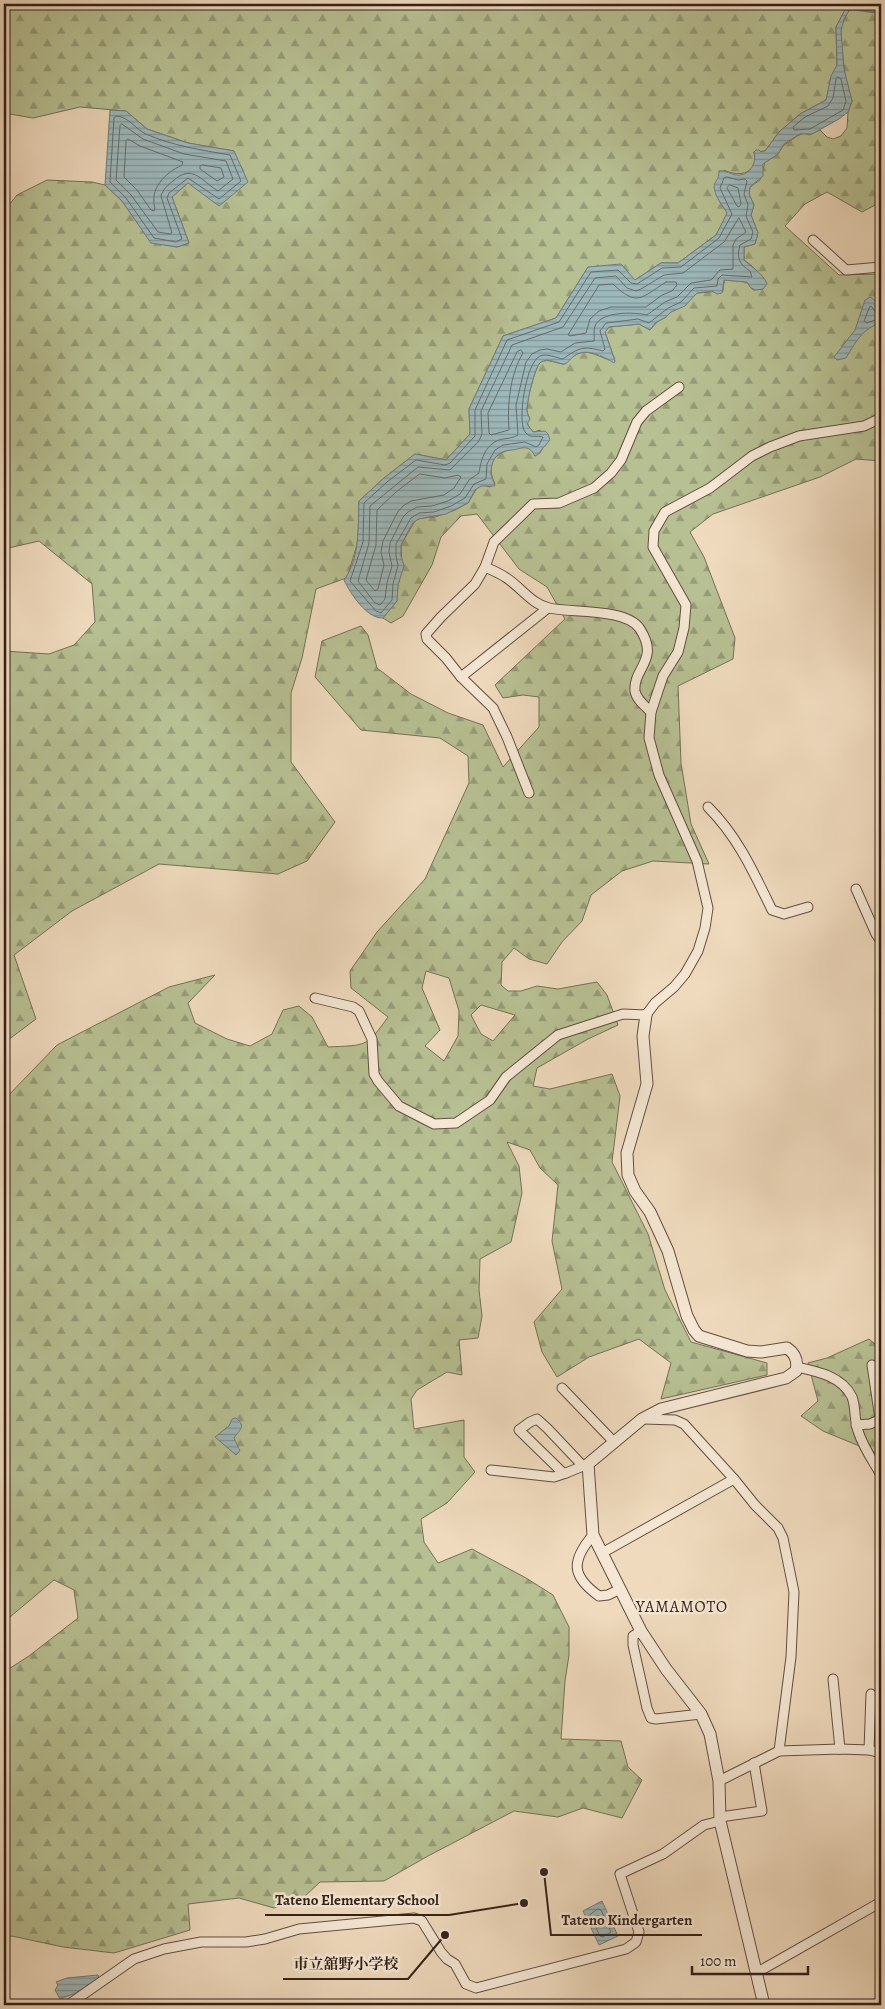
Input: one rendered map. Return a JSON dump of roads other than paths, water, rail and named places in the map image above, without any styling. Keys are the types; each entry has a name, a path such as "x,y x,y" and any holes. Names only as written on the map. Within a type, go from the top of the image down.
{"street":[{"path":"813,240 846,270 881,267"},
{"path":"529,793 493,708 460,677 446,658 427,640 426,634 468,592 485,566 494,542 533,504 559,502 576,497 594,488 611,473 621,460 637,422 646,410 679,387"},
{"path":"491,1470 554,1477 586,1465 642,1419 661,1409 786,1378 796,1371 797,1362 794,1352 787,1348 761,1352 746,1351 699,1336 687,1316 668,1252 650,1212 635,1191 628,1175 627,1153 647,1084 643,1036 646,1015 655,1003 674,987 685,974 698,951 705,928 708,908 697,860 659,775 650,738 651,712 663,676 678,652 684,628 686,605 653,547 654,531 665,512 710,488 752,456 770,447 799,436 864,426 881,418"},
{"path":"485,566 506,577 534,601 548,608 587,610 625,620 639,627 647,644 648,652 636,684 635,692 640,701 651,712"},
{"path":"460,677 548,608"},
{"path":"708,807 724,822 747,858 772,910 784,914 808,907"},
{"path":"856,890 881,941"},
{"path":"315,998 353,1007 359,1011 372,1039 374,1074 378,1081 399,1106 434,1124 456,1123 490,1100 506,1077 558,1035 623,1014 646,1015"},
{"path":"856,1425 870,1424 881,1419 872,1365"},
{"path":"796,1367 825,1373 846,1389 852,1398 856,1425 862,1442 881,1475"},
{"path":"562,1388 614,1442"},
{"path":"566,1473 562,1472 520,1430 537,1419 586,1465 593,1535 641,1631 666,1669 701,1714 710,1734 719,1781 720,1819 764,2005"},
{"path":"642,1419 675,1420 684,1424 734,1479 755,1506 778,1528 783,1538 794,1592 792,1657 779,1751"},
{"path":"602,1553 734,1479"},
{"path":"593,1535 582,1548 578,1558 576,1568 581,1580 600,1596 608,1595 620,1589"},
{"path":"641,1631 633,1636 633,1646 651,1718 701,1714"},
{"path":"833,1679 840,1749"},
{"path":"869,1750 871,1694"},
{"path":"719,1781 779,1751 840,1749 869,1750 881,1753"},
{"path":"68,2005 134,1959 164,1949 201,1942 246,1942 265,1939 299,1929 364,1922 414,1918 422,1921 441,1952 455,1964 466,1984 476,1988 626,1949 636,1942 639,1932 620,1874 663,1854 704,1826 720,1819 762,1811 754,1763"},
{"path":"756,1973 881,1902"}],"water":[{"path":"848,4 852,6 844,19 841,31 844,69 852,101 848,112 812,134 800,134 784,144 778,154 763,164 763,176 750,187 749,194 754,205 751,215 758,233 755,244 744,247 744,260 760,274 767,284 763,289 756,290 751,288 747,282 724,280 722,293 717,294 712,291 697,293 685,306 671,312 655,323 650,330 639,324 609,327 605,332 615,361 614,363 600,355 589,352 579,353 565,364 550,360 541,362 536,370 529,393 527,411 530,419 527,424 533,432 545,431 550,440 535,456 527,448 500,453 495,458 492,466 491,475 495,486 481,486 475,490 468,503 446,514 418,519 412,524 401,545 401,556 404,566 398,585 397,601 383,618 377,617 365,610 350,592 344,580 356,552 359,501 384,478 415,454 446,460 470,434 469,409 503,336 556,318 588,267 621,264 635,280 661,263 678,263 716,235 727,213 718,199 714,187 719,171 738,175 746,173 752,168 754,152 756,150 765,151 779,132 800,114 826,100 831,76 837,65 836,27"},
{"path":"110,110 126,111 147,129 188,143 234,151 248,182 219,206 188,183 172,197 189,243 177,247 151,243 122,201 105,185"},
{"path":"870,297 874,299 878,306 881,327 875,325 865,331 846,358 837,360 834,357 855,330 865,300"},
{"path":"236,1418 242,1426 234,1438 240,1451 236,1455 215,1437 229,1426 232,1419"},
{"path":"602,1901 618,1936 599,1945 583,1911"},
{"path":"98,1975 99,1979 76,1993 60,1999 55,1990 58,1985 56,1982 67,1978"}],"waterway":[{"path":"848,10 881,13"}],"place":[{"name":"Tateno Kindergarten","path":"544,1872"},
{"name":"Tateno Elementary School","path":"524,1903"},
{"name":"市立舘野小学校","path":"445,1935"}],"district":[{"name":"YAMAMOTO","path":"682,1606"}]}
